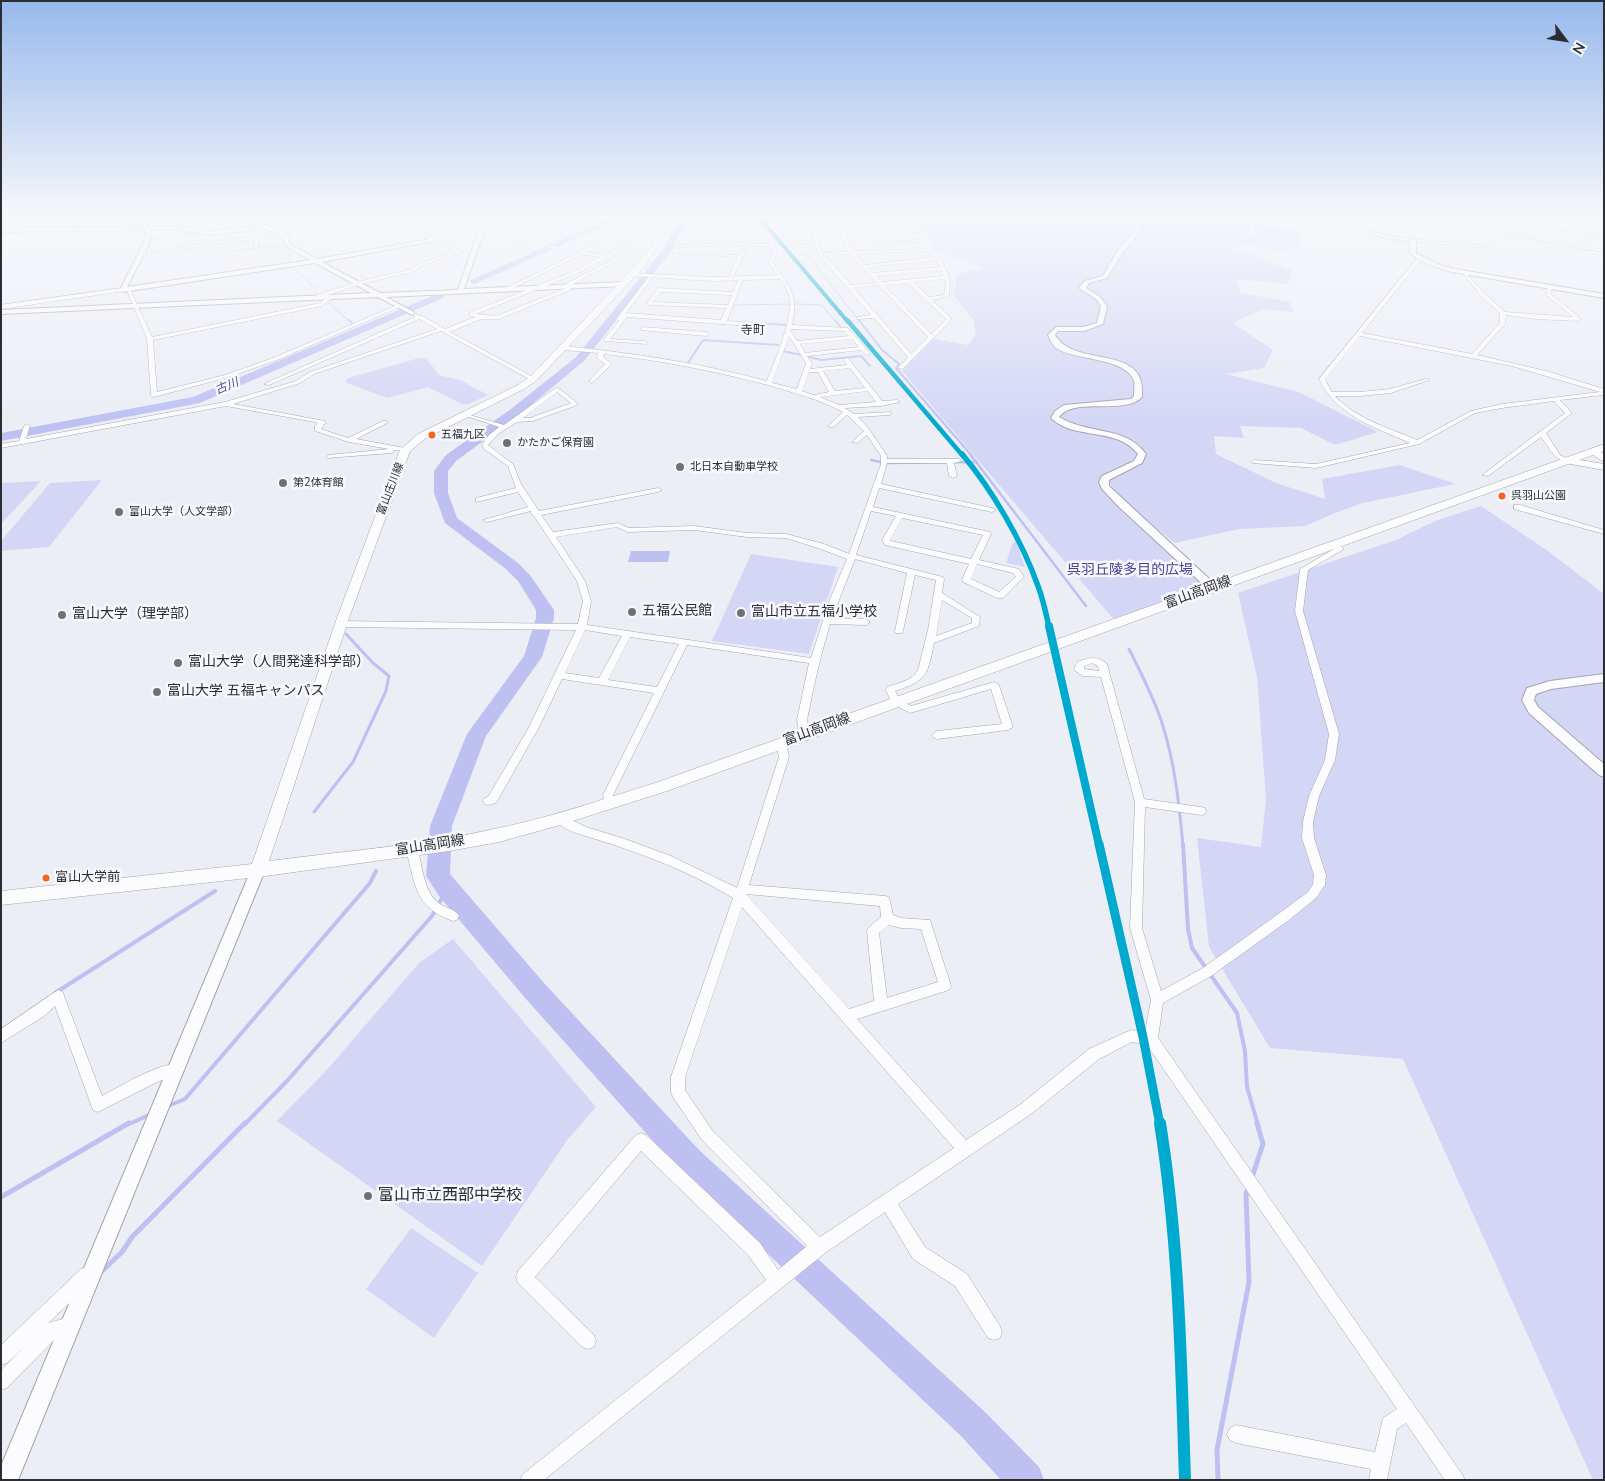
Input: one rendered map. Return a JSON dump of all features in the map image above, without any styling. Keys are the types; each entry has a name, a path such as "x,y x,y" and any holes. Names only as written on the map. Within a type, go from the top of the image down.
{"main road":[{"name":"富山庄川線","path":"258,870 401,450 422,436 521,387 564,348 621,285"},
{"name":"富山高岡線","path":"1,898 258,870 416,849 499,835 560,819 661,787 1598,449"},
{"path":"1598,449 1604,459"},
{"path":"1568,461 1604,467"}],"street":[{"path":"126,290 128,285"},
{"path":"1,307 158,285"},
{"path":"316,298 355,285"},
{"path":"360,285 533,378"},
{"path":"460,292 462,285"},
{"path":"505,290 515,285"},
{"path":"543,285 471,314 480,317 497,318 569,287"},
{"path":"1,312 602,285"},
{"path":"593,351 645,285"},
{"path":"723,323 739,285"},
{"path":"769,383 788,329 793,304 792,297 785,285"},
{"path":"850,287 869,285"},
{"path":"882,285 931,337"},
{"path":"901,368 949,319 913,285"},
{"path":"928,299 946,296 948,285"},
{"path":"1084,285 1082,288 1098,298 1104,306 1100,324 1084,328 1056,329 1051,336 1052,341 1063,350 1108,359 1119,364 1131,372 1138,381 1138,397 1133,400 1067,407 1058,413 1055,418 1068,424 1133,442 1139,447 1142,454 1138,463 1105,478 1103,482 1105,487 1213,588"},
{"path":"1398,285 1322,379 1329,394 1349,412 1417,443"},
{"path":"1475,285 1503,313 1578,319 1548,294 1550,287"},
{"path":"1539,285 1604,296"},
{"path":"850,287 911,357"},
{"path":"126,290 136,306 150,339 154,395 226,376 275,359 400,306"},
{"path":"730,307 650,303 658,290 735,294"},
{"path":"150,339 322,304 328,298"},
{"path":"1474,355 1503,322 1503,313"},
{"path":"646,343 606,340 626,315 762,325"},
{"path":"859,318 875,316"},
{"path":"251,395 254,390 420,317"},
{"path":"1,446 226,404 298,382 312,373 480,317"},
{"path":"633,342 652,317"},
{"path":"643,328 704,336 714,322"},
{"path":"788,329 846,329 868,354"},
{"path":"788,329 809,363 799,391"},
{"path":"1358,334 1474,355 1564,377 1604,392"},
{"path":"796,343 852,337"},
{"path":"564,348 711,368 799,391 850,414 867,432 884,456 877,485 814,661 802,720 804,735"},
{"path":"804,355 863,348"},
{"path":"592,381 609,364 600,358 601,352"},
{"path":"846,358 881,404"},
{"path":"806,371 852,366"},
{"path":"819,370 833,393"},
{"path":"1329,394 1391,391 1427,379"},
{"path":"488,801 492,800 533,729 582,627 587,601 581,581 520,489 511,466 486,448 485,445 502,426 517,420 557,389 575,404 530,420 517,420"},
{"path":"815,398 833,393 870,389"},
{"path":"1254,462 1287,466 1316,466 1417,443 1472,412 1604,392"},
{"path":"1486,475 1569,413 1555,399"},
{"path":"839,408 897,402"},
{"path":"226,404 260,412 270,412 323,422 318,426 317,430 349,440 401,450"},
{"path":"831,426 850,414 890,413"},
{"path":"465,414 502,426"},
{"path":"349,440 385,422"},
{"path":"22,442 26,428"},
{"path":"855,442 867,432"},
{"path":"1542,432 1558,456 1568,461"},
{"path":"329,458 401,450"},
{"path":"884,461 950,463 959,461"},
{"path":"950,463 952,476"},
{"path":"877,485 992,510"},
{"path":"479,500 520,489"},
{"path":"487,520 658,490"},
{"path":"1517,507 1604,532"},
{"path":"868,508 987,534 974,562 966,580 1000,596 1020,578 1016,571 974,562 888,542 886,540 900,515"},
{"path":"551,534 618,525 628,530 694,528 747,535 786,536 851,556 940,579 930,642 919,677 890,689 896,702 910,710 994,685 1008,727 937,735"},
{"path":"1157,1000 1207,972 1285,916 1312,894 1319,885 1320,875 1308,838 1308,822 1314,796 1330,760 1334,734 1299,611 1304,570 1340,550 1334,545"},
{"path":"899,631 912,571"},
{"path":"930,642 976,624 976,617 938,594"},
{"path":"827,621 866,622"},
{"path":"341,624 582,627 814,661"},
{"path":"602,682 627,634"},
{"path":"609,803 608,795 684,642"},
{"path":"1105,674 1140,802 1136,928 1157,1000 1151,1040 1456,1480"},
{"path":"559,675 661,691"},
{"path":"1604,678 1550,685 1531,692 1528,700 1533,710 1604,772"},
{"path":"781,743 784,757 741,893 678,1077 678,1092 707,1135 814,1252"},
{"path":"1140,802 1200,811"},
{"path":"560,819 584,832 622,842 741,893 885,901 887,919"},
{"path":"416,849 423,892 436,908 453,916"},
{"path":"7,1480 174,1070 258,870"},
{"path":"741,893 964,1150"},
{"path":"846,1016 944,986 926,924 900,923 887,919"},
{"path":"881,1005 873,931 887,919"},
{"path":"1,1037 39,1012 58,996 98,1105 157,1074 174,1070"},
{"path":"529,1480 814,1252 1026,1109 1094,1054 1131,1036 1151,1040"},
{"path":"588,1340 524,1277 641,1140 754,1249 781,1278"},
{"path":"888,1202 919,1253 961,1280 994,1332"},
{"path":"1,1357 92,1271"},
{"path":"1,1382 52,1330 74,1316"},
{"path":"1378,1480 1389,1424 1409,1412"},
{"path":"1236,1434 1381,1462"}],"green space":[{"name":"呉羽丘陵多目的広場","path":"955,285 1238,285 1241,293 1290,302 1293,312 1263,309 1233,323 1273,350 1264,368 1226,374 1299,392 1378,432 1335,445 1301,428 1240,426 1244,438 1214,436 1216,454 1276,483 1325,499 1322,479 1400,465 1455,484 1363,503 1305,526 1239,529 1175,543 1116,497 1107,475 1103,482 1105,487 1213,588 1116,622 902,371 934,339 968,345 976,334 973,319 954,296"},
{"path":"419,358 427,359 439,375 460,380 488,395 469,404 462,404 428,387 387,398 346,381 348,378"},
{"path":"102,480 49,547 1,551 1,541 50,483"},
{"path":"41,481 1,524 1,483"},
{"name":"呉羽山公園","path":"1481,506 1548,551 1604,594 1604,1480 1593,1480 1403,1059 1270,1048 1209,947 1197,838 1261,847 1266,800 1257,677 1238,593 1396,540 1435,521"},
{"path":"1013,542 1016,542 1025,567 1006,563"},
{"path":"751,554 838,567 809,654 712,641"},
{"path":"453,939 596,1107 568,1139 482,1266 277,1121 325,1072 419,963"},
{"path":"411,1228 478,1273 434,1338 366,1289"}],"shaded area":[{"path":"631,551 670,551 668,562 628,562"}],"waterway":[{"path":"311,285 315,289"},
{"path":"639,285 580,359 515,412 451,458 441,471 441,493 450,520 512,566 524,578 545,610 545,618 533,657 477,734 441,826 438,876 447,889 535,991 689,1160 973,1424 1026,1480"},
{"path":"831,285 860,322"},
{"name":"古川","path":"1,437 196,400 439,296"},
{"path":"329,303 350,322"},
{"path":"734,305 790,304"},
{"path":"796,304 822,305 836,322"},
{"path":"349,320 353,324"},
{"path":"835,320 841,328"},
{"path":"859,320 882,350 899,364 896,368 972,456"},
{"path":"759,323 786,325"},
{"name":"古川","path":"362,326 368,327"},
{"path":"688,363 703,340 778,345"},
{"path":"784,348 783,351 801,355"},
{"path":"809,357 821,360 861,356 870,366"},
{"path":"970,454 976,462"},
{"path":"871,460 880,462"},
{"path":"887,463 976,462"},
{"path":"976,462 1086,606"},
{"path":"314,812 353,762 386,691 389,676 373,663 346,634"},
{"path":"1129,649 1162,723 1176,784 1183,845"},
{"path":"1183,844 1188,929 1192,948 1237,1013 1245,1051 1247,1087 1258,1125"},
{"path":"168,1106 185,1099 370,883 376,871"},
{"path":"244,1125 287,1081 432,916 447,889"},
{"path":"55,993 215,891"},
{"path":"127,1125 151,1114"},
{"path":"1,1197 129,1123"},
{"path":"101,1272 122,1252 132,1237 245,1123"},
{"path":"1252,1177 1263,1144 1257,1123"},
{"path":"1218,1480 1217,1450 1249,1282 1246,1194 1248,1188"}],"railway":[{"path":"818,285 851,322"},
{"path":"850,320 881,359"}],"transit line":[{"path":"817,285 981,477 1022,548 1038,586 1051,633 1143,1037 1160,1125 1173,1217 1180,1312 1185,1480"}],"place":[{"name":"五福九区","path":"432,435"},
{"name":"かたかご保育園","path":"507,443"},
{"name":"北日本自動車学校","path":"680,467"},
{"name":"第2体育館","path":"283,483"},
{"name":"呉羽山公園","path":"1502,496"},
{"name":"富山大学（人文学部）","path":"119,512"},
{"name":"五福公民館","path":"632,612"},
{"name":"富山市立五福小学校","path":"741,613"},
{"name":"富山大学（理学部）","path":"62,615"},
{"name":"富山大学（人間発達科学部）","path":"178,663"},
{"name":"富山大学 五福キャンパス","path":"157,692"},
{"name":"富山大学前","path":"46,878"},
{"name":"富山市立西部中学校","path":"368,1196"}],"district":[{"name":"寺町","path":"753,331"}]}
